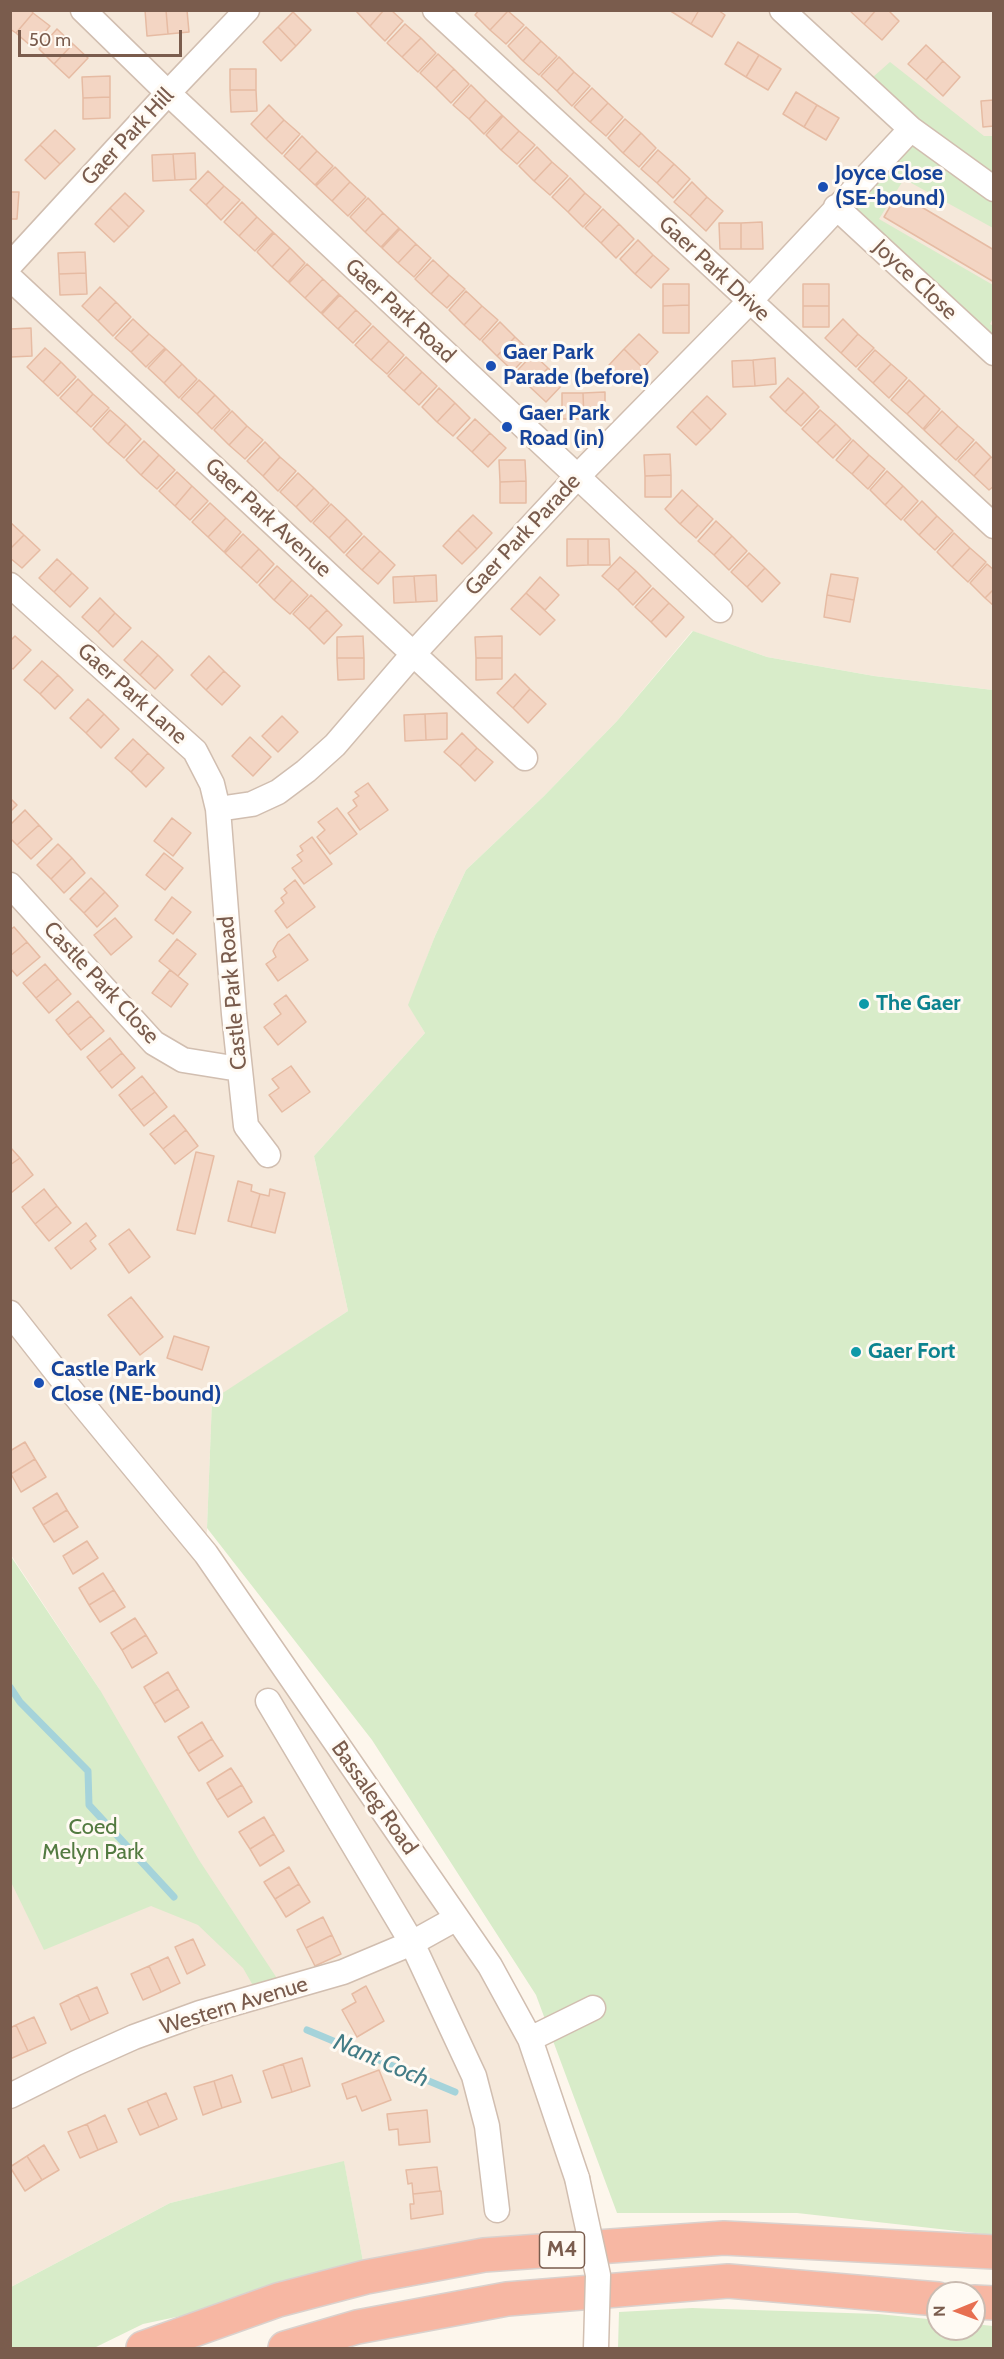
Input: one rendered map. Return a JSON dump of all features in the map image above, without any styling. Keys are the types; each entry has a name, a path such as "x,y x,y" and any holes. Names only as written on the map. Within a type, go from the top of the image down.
{"highway":[{"name":"M4","path":"144,2349 278,2300 366,2277 484,2255 724,2238 993,2252"},
{"name":"M4","path":"285,2349 357,2327 507,2299 728,2281 926,2297"}],"street":[{"name":"Gaer Park Road","path":"83,10 168,93 720,610"},
{"name":"Gaer Park Hill","path":"10,265 247,10"},
{"name":"Gaer Park Drive","path":"435,10 993,526"},
{"path":"782,10 911,129 993,189"},
{"name":"Gaer Park Parade","path":"219,817 278,792 306,771 334,745 414,653 576,477 749,302 911,129"},
{"name":"Joyce Close","path":"836,207 993,352"},
{"name":"Gaer Park Avenue","path":"10,278 525,758"},
{"name":"Gaer Park Lane","path":"10,585 195,751 212,784 219,817"},
{"name":"Castle Park Road","path":"219,817 239,1069 246,1126 268,1155"},
{"name":"Castle Park Close","path":"10,885 154,1043 183,1060 239,1069"},
{"name":"Bassaleg Road","path":"10,1313 206,1554 490,1966 530,2039 577,2178 598,2275 596,2349"},
{"name":"Bassaleg Road","path":"268,1701 412,1943 474,2076 487,2127 497,2210"},
{"name":"Western Avenue","path":"10,2096 134,2037 200,2013 343,1972 412,1943 458,1918"},
{"path":"530,2039 593,2008"}],"shaded area":[{"path":"11,11 993,11 993,690 874,676 767,657 692,631 617,721 544,796 466,870 435,936 409,1005 425,1033 314,1156 348,1311 212,1401 206,1554 530,2039 591,2241 366,2277 344,2162 170,2203 11,2287 10,1851 100,1690 11,1555"}],"green space":[{"path":"890,62 984,136 993,136 993,228 904,179 879,219 993,285 993,318 990,324 993,326 993,353 836,207 911,129 864,85"},
{"path":"693,631 767,657 874,676 993,690 993,2235 797,2213 617,2213 536,1995 372,1740 207,1528 212,1400 348,1311 314,1156 425,1033 408,1005 435,936 466,870 544,796 617,721"},
{"name":"Coed Melyn Park","path":"10,1555 100,1690 199,1860 284,1989 259,1996 243,1968 198,1925 151,1906 44,1950 11,1882"},
{"path":"344,2161 366,2277 143,2324 94,2348 11,2348 11,2287 170,2203"},
{"path":"692,2308 878,2314 926,2319 926,2341 986,2341 986,2325 993,2326 993,2348 618,2348 619,2312"}],"building":[{"path":"10,10 31,10 33,13 16,33 10,29"},
{"path":"145,10 166,10 168,34 147,36"},
{"path":"166,10 187,10 189,32 168,34"},
{"path":"355,10 384,10 370,26"},
{"path":"384,10 391,10 403,21 385,41 370,26"},
{"path":"479,10 508,11 490,30 475,15"},
{"path":"669,10 699,10 691,24"},
{"path":"699,10 718,10 725,15 712,37 691,24"},
{"path":"849,10 876,10 864,24"},
{"path":"876,10 888,10 899,21 882,40 864,24"},
{"path":"508,11 524,25 506,44 490,30"},
{"path":"293,12 311,30 296,46 278,27"},
{"path":"33,13 50,26 32,47 16,33"},
{"path":"405,24 421,38 402,57 387,43"},
{"path":"278,27 296,46 281,61 263,42"},
{"path":"526,27 541,41 523,61 508,46"},
{"path":"57,29 73,44 54,64 39,49"},
{"path":"421,38 436,53 418,72 402,57"},
{"path":"541,41 557,56 539,75 523,61"},
{"path":"738,42 759,55 746,77 725,64"},
{"path":"73,44 88,58 69,78 54,64"},
{"path":"926,45 943,61 926,80 908,64"},
{"path":"438,54 454,69 436,88 420,73"},
{"path":"759,55 781,69 768,90 746,77"},
{"path":"559,57 574,72 557,91 541,76"},
{"path":"943,61 960,77 943,96 926,80"},
{"path":"230,69 256,69 256,90 230,90"},
{"path":"454,69 469,84 451,103 436,88"},
{"path":"574,72 590,86 572,106 557,91"},
{"path":"110,76 110,97 83,98 82,77"},
{"path":"471,85 486,100 469,119 453,105"},
{"path":"592,88 608,103 590,122 574,107"},
{"path":"230,90 256,90 257,111 231,112"},
{"path":"796,92 817,105 804,127 783,114"},
{"path":"110,97 110,118 83,119 83,98"},
{"path":"486,100 502,115 484,134 469,119"},
{"path":"994,100 994,126 983,127 981,101"},
{"path":"608,103 623,117 606,136 590,122"},
{"path":"269,105 284,120 266,139 251,124"},
{"path":"817,105 839,118 826,140 804,127"},
{"path":"503,116 519,131 501,150 486,135"},
{"path":"625,119 641,133 623,153 608,138"},
{"path":"284,120 300,134 282,154 266,139"},
{"path":"55,130 75,149 60,164 40,145"},
{"path":"519,131 535,145 517,164 501,150"},
{"path":"641,133 656,148 639,167 623,153"},
{"path":"302,136 317,151 299,170 284,156"},
{"path":"40,145 60,164 45,179 25,160"},
{"path":"537,147 552,162 534,181 519,166"},
{"path":"658,150 674,164 657,183 641,169"},
{"path":"317,151 333,166 315,185 299,170"},
{"path":"195,153 196,179 175,180 173,154"},
{"path":"173,154 175,180 153,181 152,155"},
{"path":"552,162 568,176 550,195 534,181"},
{"path":"674,164 690,179 673,198 657,183"},
{"path":"335,167 350,182 332,201 316,186"},
{"path":"208,171 224,186 206,205 190,190"},
{"path":"570,178 585,193 568,212 552,197"},
{"path":"350,182 366,197 348,216 332,201"},
{"path":"692,182 707,197 690,216 674,202"},
{"path":"224,186 240,200 221,220 206,205"},
{"path":"10,192 19,192 17,219 10,219"},
{"path":"125,193 144,211 129,227 110,208"},
{"path":"585,193 601,207 583,227 568,212"},
{"path":"898,193 994,250 994,282 884,217"},
{"path":"707,197 723,211 706,231 690,216"},
{"path":"368,198 383,213 365,232 350,217"},
{"path":"242,202 257,217 239,236 224,222"},
{"path":"110,208 129,227 114,242 95,224"},
{"path":"603,209 619,224 601,243 585,228"},
{"path":"383,213 399,228 381,247 365,232"},
{"path":"257,217 273,232 255,251 239,236"},
{"path":"762,222 763,249 741,249 741,223"},
{"path":"719,223 741,223 741,249 720,249"},
{"path":"619,224 634,239 616,258 601,243"},
{"path":"400,229 416,244 398,263 382,248"},
{"path":"274,233 290,248 272,267 257,252"},
{"path":"638,240 653,255 635,274 620,259"},
{"path":"416,244 431,258 414,277 398,263"},
{"path":"290,248 305,263 288,282 272,267"},
{"path":"85,252 86,273 59,274 58,253"},
{"path":"653,255 669,269 651,288 635,274"},
{"path":"433,260 449,275 431,294 415,279"},
{"path":"307,264 323,279 305,298 289,283"},
{"path":"86,273 87,294 60,295 59,274"},
{"path":"449,275 465,289 447,308 431,294"},
{"path":"323,279 339,294 321,313 305,298"},
{"path":"663,284 689,284 689,305 663,306"},
{"path":"803,284 829,284 829,306 803,306"},
{"path":"100,287 116,302 98,321 82,306"},
{"path":"466,291 482,306 464,325 449,310"},
{"path":"340,295 356,310 338,329 322,314"},
{"path":"116,302 131,317 113,336 98,321"},
{"path":"689,305 689,333 663,333 663,306"},
{"path":"482,306 498,320 480,340 464,325"},
{"path":"803,306 829,306 829,327 803,327"},
{"path":"356,310 371,324 353,343 338,329"},
{"path":"133,319 149,334 131,352 115,338"},
{"path":"843,319 858,334 841,353 825,338"},
{"path":"500,322 515,337 497,356 482,341"},
{"path":"373,326 389,341 371,360 355,345"},
{"path":"31,328 32,356 11,357 10,329"},
{"path":"149,334 165,348 146,367 131,352"},
{"path":"639,334 658,352 643,368 624,349"},
{"path":"858,334 874,348 856,367 841,353"},
{"path":"515,337 531,352 513,371 497,356"},
{"path":"389,341 404,355 387,374 371,360"},
{"path":"45,348 61,362 43,382 27,367"},
{"path":"166,349 182,364 164,383 148,368"},
{"path":"624,349 643,368 628,383 609,365"},
{"path":"875,350 891,364 873,383 858,369"},
{"path":"533,354 548,368 530,387 515,373"},
{"path":"406,357 422,372 404,391 388,376"},
{"path":"775,358 776,384 755,386 753,360"},
{"path":"753,360 755,386 733,387 732,361"},
{"path":"61,362 76,377 58,396 43,382"},
{"path":"182,364 197,379 179,398 164,383"},
{"path":"891,364 907,378 889,398 873,383"},
{"path":"548,368 564,383 546,402 530,387"},
{"path":"422,372 437,386 419,405 404,391"},
{"path":"788,378 804,392 785,412 770,397"},
{"path":"78,379 93,394 76,413 60,398"},
{"path":"199,380 215,395 197,414 181,399"},
{"path":"909,380 925,395 907,414 891,400"},
{"path":"439,388 455,403 437,422 422,407"},
{"path":"605,392 605,419 584,419 583,393"},
{"path":"804,392 819,407 801,426 785,412"},
{"path":"562,393 583,393 584,419 562,419"},
{"path":"93,394 109,408 91,427 76,413"},
{"path":"215,395 230,410 212,429 197,414"},
{"path":"925,395 940,409 923,429 907,414"},
{"path":"707,396 726,414 711,430 692,411"},
{"path":"455,403 470,418 453,436 437,422"},
{"path":"110,410 126,424 108,444 93,429"},
{"path":"820,410 836,424 817,443 802,429"},
{"path":"232,411 247,426 229,445 214,430"},
{"path":"692,411 711,430 696,445 677,427"},
{"path":"942,411 958,426 940,445 924,430"},
{"path":"475,419 490,433 472,452 457,438"},
{"path":"126,424 141,439 124,458 108,444"},
{"path":"836,424 851,439 833,458 817,443"},
{"path":"247,426 263,440 245,459 229,445"},
{"path":"958,426 974,440 956,460 940,445"},
{"path":"490,433 506,448 488,467 472,452"},
{"path":"853,440 869,455 852,474 836,460"},
{"path":"144,441 159,455 141,475 126,460"},
{"path":"265,442 280,457 263,476 247,461"},
{"path":"976,442 991,457 974,476 958,461"},
{"path":"670,454 671,475 645,476 644,455"},
{"path":"159,455 175,470 157,489 141,475"},
{"path":"869,455 885,469 868,489 852,474"},
{"path":"280,457 296,471 278,491 263,476"},
{"path":"991,457 994,459 994,486 989,490 974,476"},
{"path":"499,460 525,460 526,481 500,482"},
{"path":"887,471 903,486 885,505 870,490"},
{"path":"177,472 192,486 175,506 159,491"},
{"path":"298,473 314,488 296,507 280,492"},
{"path":"671,475 671,497 645,497 645,476"},
{"path":"526,481 526,503 500,503 500,482"},
{"path":"192,486 208,501 190,520 175,506"},
{"path":"903,486 918,501 901,520 885,505"},
{"path":"314,488 329,503 311,522 296,507"},
{"path":"682,490 698,505 680,524 665,509"},
{"path":"922,501 937,516 919,535 904,520"},
{"path":"210,503 226,518 208,537 192,522"},
{"path":"331,504 347,519 329,538 313,523"},
{"path":"698,505 713,519 696,538 680,524"},
{"path":"473,515 492,533 477,549 458,530"},
{"path":"937,516 953,531 935,550 919,535"},
{"path":"226,518 241,532 224,552 208,537"},
{"path":"347,519 362,534 344,553 329,538"},
{"path":"716,521 732,536 714,555 698,541"},
{"path":"10,522 24,535 10,549"},
{"path":"458,530 477,549 462,564 443,546"},
{"path":"954,533 970,548 952,567 937,552"},
{"path":"243,534 259,549 241,568 225,553"},
{"path":"24,535 40,550 22,568 10,558 10,549"},
{"path":"364,536 380,551 362,570 346,555"},
{"path":"732,536 747,551 729,570 714,555"},
{"path":"567,539 588,539 588,565 567,566"},
{"path":"588,539 609,539 610,565 588,565"},
{"path":"970,548 986,562 968,582 952,567"},
{"path":"259,549 274,564 257,583 241,568"},
{"path":"380,551 395,565 378,584 362,570"},
{"path":"749,553 765,568 747,587 731,572"},
{"path":"620,557 636,571 618,590 602,576"},
{"path":"57,559 72,573 54,592 39,578"},
{"path":"987,564 994,570 994,589 985,598 970,583"},
{"path":"277,566 292,580 274,600 259,585"},
{"path":"765,568 780,583 762,602 747,587"},
{"path":"636,571 651,586 633,605 618,590"},
{"path":"72,573 88,588 70,607 54,592"},
{"path":"831,574 858,578 854,600 827,595"},
{"path":"436,575 437,601 416,602 414,576"},
{"path":"414,576 416,602 394,603 393,577"},
{"path":"540,577 559,595 545,610 526,593"},
{"path":"292,580 308,595 290,614 274,600"},
{"path":"653,588 669,603 651,622 635,607"},
{"path":"994,589 994,606 985,598"},
{"path":"526,593 555,620 540,635 511,609"},
{"path":"311,595 327,610 309,629 293,614"},
{"path":"827,595 854,600 850,622 824,617"},
{"path":"100,598 115,613 98,632 82,617"},
{"path":"669,603 684,617 666,637 651,622"},
{"path":"327,610 342,625 324,644 309,629"},
{"path":"115,613 131,628 113,647 98,632"},
{"path":"15,636 31,650 13,669 10,667 10,641"},
{"path":"363,636 364,658 337,658 337,637"},
{"path":"502,636 502,658 476,658 475,637"},
{"path":"142,641 158,655 140,675 124,660"},
{"path":"158,655 173,670 155,689 140,675"},
{"path":"209,656 224,671 206,690 191,675"},
{"path":"337,658 364,658 364,679 338,680"},
{"path":"476,658 502,658 502,679 476,680"},
{"path":"42,661 58,675 40,694 24,680"},
{"path":"224,671 240,686 222,705 206,690"},
{"path":"515,674 530,689 513,708 497,693"},
{"path":"58,675 73,690 55,709 40,694"},
{"path":"530,689 546,704 528,723 513,708"},
{"path":"88,699 104,714 86,733 70,718"},
{"path":"447,713 447,739 426,740 425,714"},
{"path":"104,714 119,729 101,748 86,733"},
{"path":"425,714 426,740 405,741 404,715"},
{"path":"282,716 298,732 278,752 262,736"},
{"path":"462,733 477,748 460,766 444,752"},
{"path":"250,737 271,757 253,776 232,756"},
{"path":"133,739 148,753 131,772 115,758"},
{"path":"477,748 493,762 475,781 460,766"},
{"path":"148,753 164,768 146,787 131,772"},
{"path":"368,783 388,810 360,830 348,813 357,806 353,800 359,796 355,792"},
{"path":"10,798 17,805 10,812"},
{"path":"337,808 357,834 330,854 317,837 325,830 318,822"},
{"path":"25,810 39,825 17,845 10,838 10,825"},
{"path":"172,818 191,833 173,856 154,841"},
{"path":"39,825 52,839 31,859 17,845"},
{"path":"312,837 332,864 304,884 292,868 302,861 297,855 303,851 300,846"},
{"path":"58,844 72,858 51,879 37,865"},
{"path":"164,853 183,868 165,890 146,875"},
{"path":"72,858 85,873 64,893 51,879"},
{"path":"91,878 105,892 84,913 70,899"},
{"path":"295,880 315,907 287,928 275,911 284,903 281,898 287,893 284,889"},
{"path":"105,892 118,906 97,927 84,913"},
{"path":"172,897 191,912 173,934 155,920"},
{"path":"115,918 132,937 111,955 94,935"},
{"path":"14,927 27,942 10,956 10,930"},
{"path":"289,934 308,960 278,981 266,964 276,957 273,951 278,942"},
{"path":"177,939 196,954 178,976 159,961"},
{"path":"27,942 40,957 17,976 10,968 10,956"},
{"path":"45,964 58,979 36,998 23,983"},
{"path":"170,970 188,984 171,1007 152,993"},
{"path":"58,979 71,994 49,1013 36,998"},
{"path":"286,995 306,1022 278,1045 264,1027 281,1014 274,1004"},
{"path":"78,1001 91,1016 68,1035 56,1020"},
{"path":"91,1016 104,1031 81,1050 68,1035"},
{"path":"110,1038 122,1053 99,1072 87,1057"},
{"path":"122,1053 135,1068 112,1088 99,1072"},
{"path":"291,1066 310,1092 282,1112 269,1095 279,1088 272,1079"},
{"path":"142,1076 155,1092 131,1110 119,1095"},
{"path":"155,1092 167,1107 144,1126 131,1110"},
{"path":"174,1115 186,1130 163,1149 150,1134"},
{"path":"186,1130 198,1146 175,1164 163,1149"},
{"path":"10,1147 20,1158 10,1165"},
{"path":"196,1152 214,1156 195,1234 177,1230"},
{"path":"20,1158 33,1175 11,1193 10,1165"},
{"path":"238,1181 252,1185 251,1191 260,1194 251,1227 228,1221"},
{"path":"44,1189 57,1206 35,1224 22,1207"},
{"path":"270,1189 285,1193 275,1233 251,1227 260,1194 269,1196"},
{"path":"57,1206 71,1223 49,1241 35,1224"},
{"path":"86,1223 96,1236 90,1241 96,1249 71,1269 55,1248"},
{"path":"129,1229 150,1257 129,1273 109,1244"},
{"path":"131,1297 163,1337 140,1355 108,1315"},
{"path":"174,1336 209,1347 202,1370 167,1358"},
{"path":"25,1442 35,1459 11,1474 10,1451"},
{"path":"35,1459 46,1477 21,1492 11,1474"},
{"path":"57,1493 67,1510 43,1525 33,1508"},
{"path":"67,1510 78,1527 54,1542 43,1525"},
{"path":"87,1541 98,1558 73,1574 63,1556"},
{"path":"103,1573 114,1590 89,1605 79,1588"},
{"path":"114,1590 125,1607 100,1622 89,1605"},
{"path":"135,1618 146,1635 122,1650 111,1633"},
{"path":"146,1635 157,1653 132,1668 122,1650"},
{"path":"168,1672 178,1689 154,1704 144,1687"},
{"path":"178,1689 189,1707 165,1722 154,1704"},
{"path":"202,1722 212,1739 188,1754 178,1737"},
{"path":"212,1739 223,1756 199,1771 188,1754"},
{"path":"231,1768 242,1785 217,1800 207,1783"},
{"path":"242,1785 252,1802 228,1817 217,1800"},
{"path":"264,1817 274,1834 250,1849 239,1832"},
{"path":"274,1834 284,1851 260,1866 250,1849"},
{"path":"289,1867 299,1884 275,1899 264,1882"},
{"path":"299,1884 310,1902 286,1917 275,1899"},
{"path":"323,1917 332,1935 306,1948 297,1930"},
{"path":"332,1935 341,1954 315,1966 306,1948"},
{"path":"193,1939 205,1965 187,1974 175,1947"},
{"path":"168,1957 180,1983 161,1992 149,1966"},
{"path":"149,1966 161,1992 143,2000 131,1974"},
{"path":"366,1986 384,2021 357,2037 342,2010 356,2002 352,1994"},
{"path":"97,1987 108,2013 90,2021 78,1995"},
{"path":"78,1995 90,2021 71,2030 60,2004"},
{"path":"34,2017 46,2043 28,2051 16,2025"},
{"path":"16,2025 28,2051 10,2059 10,2028"},
{"path":"302,2058 310,2086 292,2092 283,2064"},
{"path":"283,2064 292,2092 272,2098 263,2071"},
{"path":"379,2070 391,2100 362,2111 356,2096 347,2099 342,2084"},
{"path":"232,2075 241,2102 222,2108 214,2081"},
{"path":"214,2081 222,2108 203,2115 194,2087"},
{"path":"166,2093 177,2119 159,2127 147,2101"},
{"path":"147,2101 159,2127 140,2135 128,2109"},
{"path":"427,2110 430,2142 399,2145 398,2129 389,2130 387,2114"},
{"path":"105,2115 117,2142 98,2150 87,2124"},
{"path":"87,2124 98,2150 80,2158 68,2132"},
{"path":"44,2145 59,2170 42,2180 27,2156"},
{"path":"27,2156 42,2180 25,2191 10,2167"},
{"path":"437,2167 440,2191 413,2194 412,2183 408,2184 406,2170"},
{"path":"441,2191 443,2214 411,2219 410,2204 414,2204 413,2194"}],"waterway":[{"name":"Nant Coch","path":"10,1687 20,1702 88,1771 89,1805 174,1897"},
{"name":"Nant Coch","path":"307,2030 455,2092"}],"place":[{"name":"Joyce Close (SE-bound)","path":"823,187"},
{"name":"Gaer Park Parade (before)","path":"491,366"},
{"name":"Gaer Park Road (in)","path":"507,427"},
{"name":"The Gaer","path":"864,1004"},
{"name":"Gaer Fort","path":"856,1352"},
{"name":"Castle Park Close (NE-bound)","path":"39,1383"}]}
